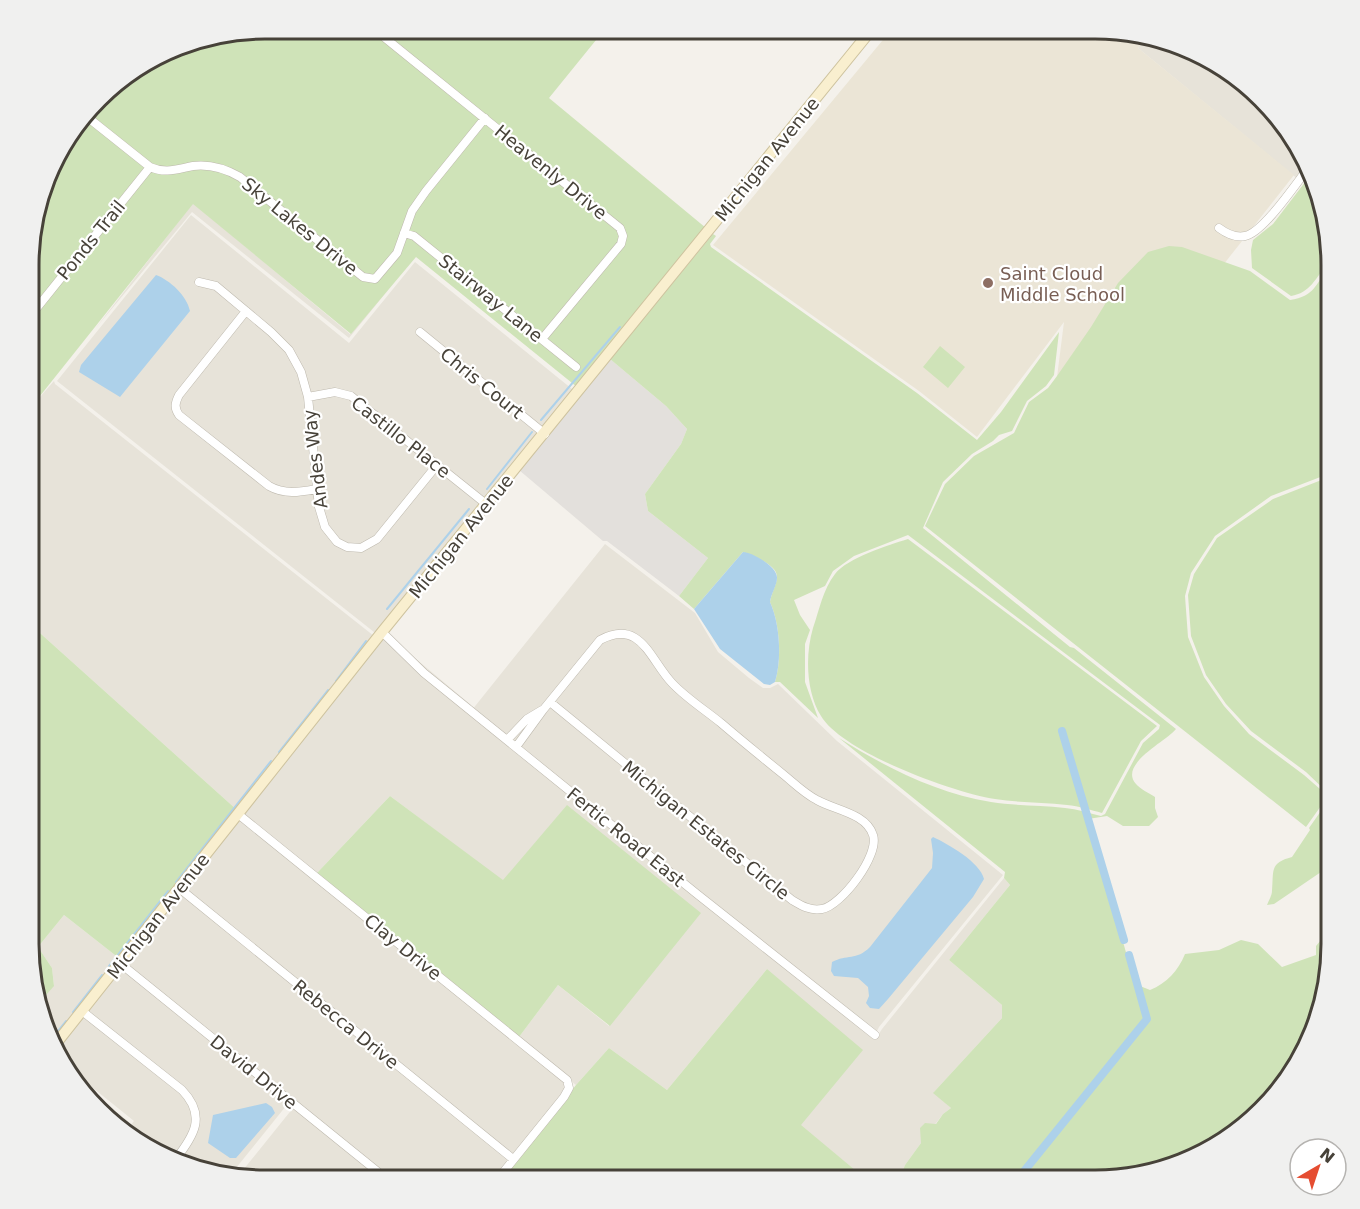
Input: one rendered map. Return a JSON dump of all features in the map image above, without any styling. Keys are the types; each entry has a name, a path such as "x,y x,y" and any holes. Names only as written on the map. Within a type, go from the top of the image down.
{"street":[{"name":"Heavenly Drive","path":"388,39 620,228 623,236 621,244 542,339"},
{"name":"Michigan Avenue","path":"60,1039 382,632 864,39"},
{"name":"Sky Lakes Drive","path":"150,167 160,171 171,171 196,166 213,167 234,174 363,277 375,279 397,253 412,211 485,118"},
{"path":"91,120 150,167"},
{"name":"Ponds Trail","path":"39,306 150,167"},
{"path":"1219,228 1230,235 1245,236 1260,228 1302,175"},
{"name":"Stairway Lane","path":"404,233 414,236 576,367"},
{"name":"Andes Way","path":"199,282 216,286 271,332 289,350 301,372 308,397 319,507 329,533 341,544 361,548 377,539 437,465"},
{"path":"246,311 179,395 175,403 176,411 279,492 296,493 317,489"},
{"name":"Chris Court","path":"420,332 545,434"},
{"name":"Castillo Place","path":"308,397 335,392 351,396 486,504"},
{"name":"Fertic Road East","path":"382,632 424,673 875,1035"},
{"name":"Michigan Estates Circle","path":"516,747 543,710 600,640 611,634 632,636 642,642 673,685 813,798 854,815 865,824 873,835 874,849 868,862 840,898 830,906 821,909 807,909 792,900 550,702"},
{"name":"Michigan Estates Circle","path":"507,740 527,720 543,710"},
{"name":"Clay Drive","path":"238,814 567,1080 569,1088 564,1097 513,1159"},
{"name":"Rebecca Drive","path":"179,888 513,1159"},
{"name":"David Drive","path":"121,964 376,1170"},
{"path":"82,1011 189,1097 195,1110 195,1128 192,1139 180,1153"},
{"path":"505,1170 513,1159"}],"shaded area":[{"name":"Saint Cloud Middle School","path":"884,39 1110,39 1141,44 1138,48 1294,175 1042,495 1064,322 977,437 919,391 713,245"},
{"path":"1141,44 1195,62 1244,95 1265,116 1291,152 1302,175 1299,180 1138,48"},
{"path":"193,203 350,334 393,284 349,338 192,212 95,329"},
{"path":"191,215 349,343 415,262 577,393 379,636 57,381"},
{"path":"610,359 666,406 687,429 681,444 645,494 648,511 708,558 679,596 607,541 603,541 519,470"},
{"path":"54,381 374,636 237,810 39,632 39,398"},
{"path":"605,544 695,613 718,652 749,678 763,688 770,688 778,684 837,741 1003,875 879,1027 875,1035 472,710"},
{"path":"385,633 471,705 469,709 877,1037 1004,878 1010,885 949,960 1002,1005 1002,1018 934,1092 951,1108 943,1114 903,1170 855,1170 801,1126 767,969 667,1090 609,1048 576,1085 519,1037 558,985 609,1026 567,806 503,881 390,796 317,873 243,813"},
{"path":"238,814 567,1080 569,1088 505,1170 376,1170 290,1101 236,1168 221,1166 179,1153 152,1140 131,1125 134,1121 86,1082 60,1039"},
{"path":"64,915 120,959 58,1035 45,996 54,985 52,968 39,946"},
{"path":"100,1099 129,1122 127,1123"},
{"path":"293,1108 370,1170 250,1170 244,1169"}],"green space":[{"path":"250,39 597,39 549,98 706,228 577,387 416,257 351,334 193,204 39,397 39,250 43,221 62,165 95,116 127,86 165,62 221,43"},
{"path":"1305,182 1317,221 1321,272 1308,288 1298,294 1291,296 1252,268 1253,240 1273,224"},
{"path":"713,234 716,236 710,244 711,247 917,393 977,440 1001,412 1059,332 1054,375 1046,386 1027,401 1012,431 999,435 972,454 943,482 923,528 1176,729 1138,761 1133,769 1132,776 1136,784 1155,797 1158,817 1149,826 1123,826 1107,816 1088,819 1135,984 1150,990 1171,976 1185,954 1219,950 1241,940 1258,944 1282,967 1316,955 1316,946 1321,940 1317,988 1298,1044 1274,1082 1244,1114 1195,1147 1139,1166 1110,1170 903,1170 921,1143 920,1128 925,1123 936,1124 951,1108 933,1093 1002,1018 1002,1005 949,960 1010,885 1004,878 1005,872 839,738 912,778 971,798 1070,809 1101,816 1105,814 1143,743 1159,729 1160,725 908,535 854,556 833,571 825,586 794,600 810,630 805,644 805,682 818,718 780,682 775,682 779,663 779,642 770,602 777,578 774,569 743,552 694,609 679,596 708,558 648,511 645,494 681,444 687,429 666,406 610,359"},
{"path":"1169,246 1182,247 1250,271 1290,300 1310,293 1321,278 1321,477 1271,496 1215,536 1191,573 1185,596 1188,637 1204,677 1224,706 1249,734 1321,790 1321,806 1306,827 925,526 945,484 974,456 1014,433 1029,402 1048,388 1091,327 1118,283 1148,252"},
{"path":"940,346 965,367 948,388 923,367"},
{"path":"1321,480 1321,786 1306,772 1251,731 1226,704 1206,675 1191,636 1188,595 1194,574 1217,538 1273,499"},
{"path":"908,539 1157,726 1141,741 1102,813 1049,803 995,799 953,789 900,769 874,756 833,730 821,716 812,696 808,661 810,639 827,586 835,574 849,563"},
{"path":"39,632 237,810 120,959 64,915 39,946"},
{"path":"390,796 503,880 567,805 701,913 610,1026 558,985 519,1037 317,873"},
{"path":"1321,811 1321,872 1274,904 1267,905 1272,894 1273,873 1276,865 1292,857 1310,830 1309,828"},
{"path":"39,948 52,968 54,986 45,996"},
{"path":"767,969 863,1050 801,1125 855,1170 509,1170 576,1085 609,1048 667,1090"}],"water":[{"path":"156,275 177,289 190,311 120,397 79,372 81,365"},
{"path":"743,552 764,561 773,569 777,578 770,602 778,631 779,663 775,682 770,685 764,684 720,649 694,609"},
{"path":"933,837 970,860 984,879 973,897 888,999 879,1009 870,1008 866,1003 869,996 868,987 858,978 834,976 831,971 832,962 856,956 870,947 932,868 931,839"},
{"path":"266,1103 275,1113 236,1158 230,1158 208,1143 213,1115"}],"waterway":[{"path":"541,420 620,327"},
{"path":"487,489 532,432"},
{"path":"387,609 469,509"},
{"path":"336,681 366,641"},
{"path":"279,752 328,690"},
{"path":"1062,731 1124,940"},
{"path":"176,882 271,761"},
{"path":"109,966 168,891"},
{"path":"1025,1170 1147,1019 1129,955"},
{"path":"73,1012 102,975"},
{"path":"57,1032 66,1021"}],"place":[{"name":"Saint Cloud Middle School","path":"988,283"}]}
